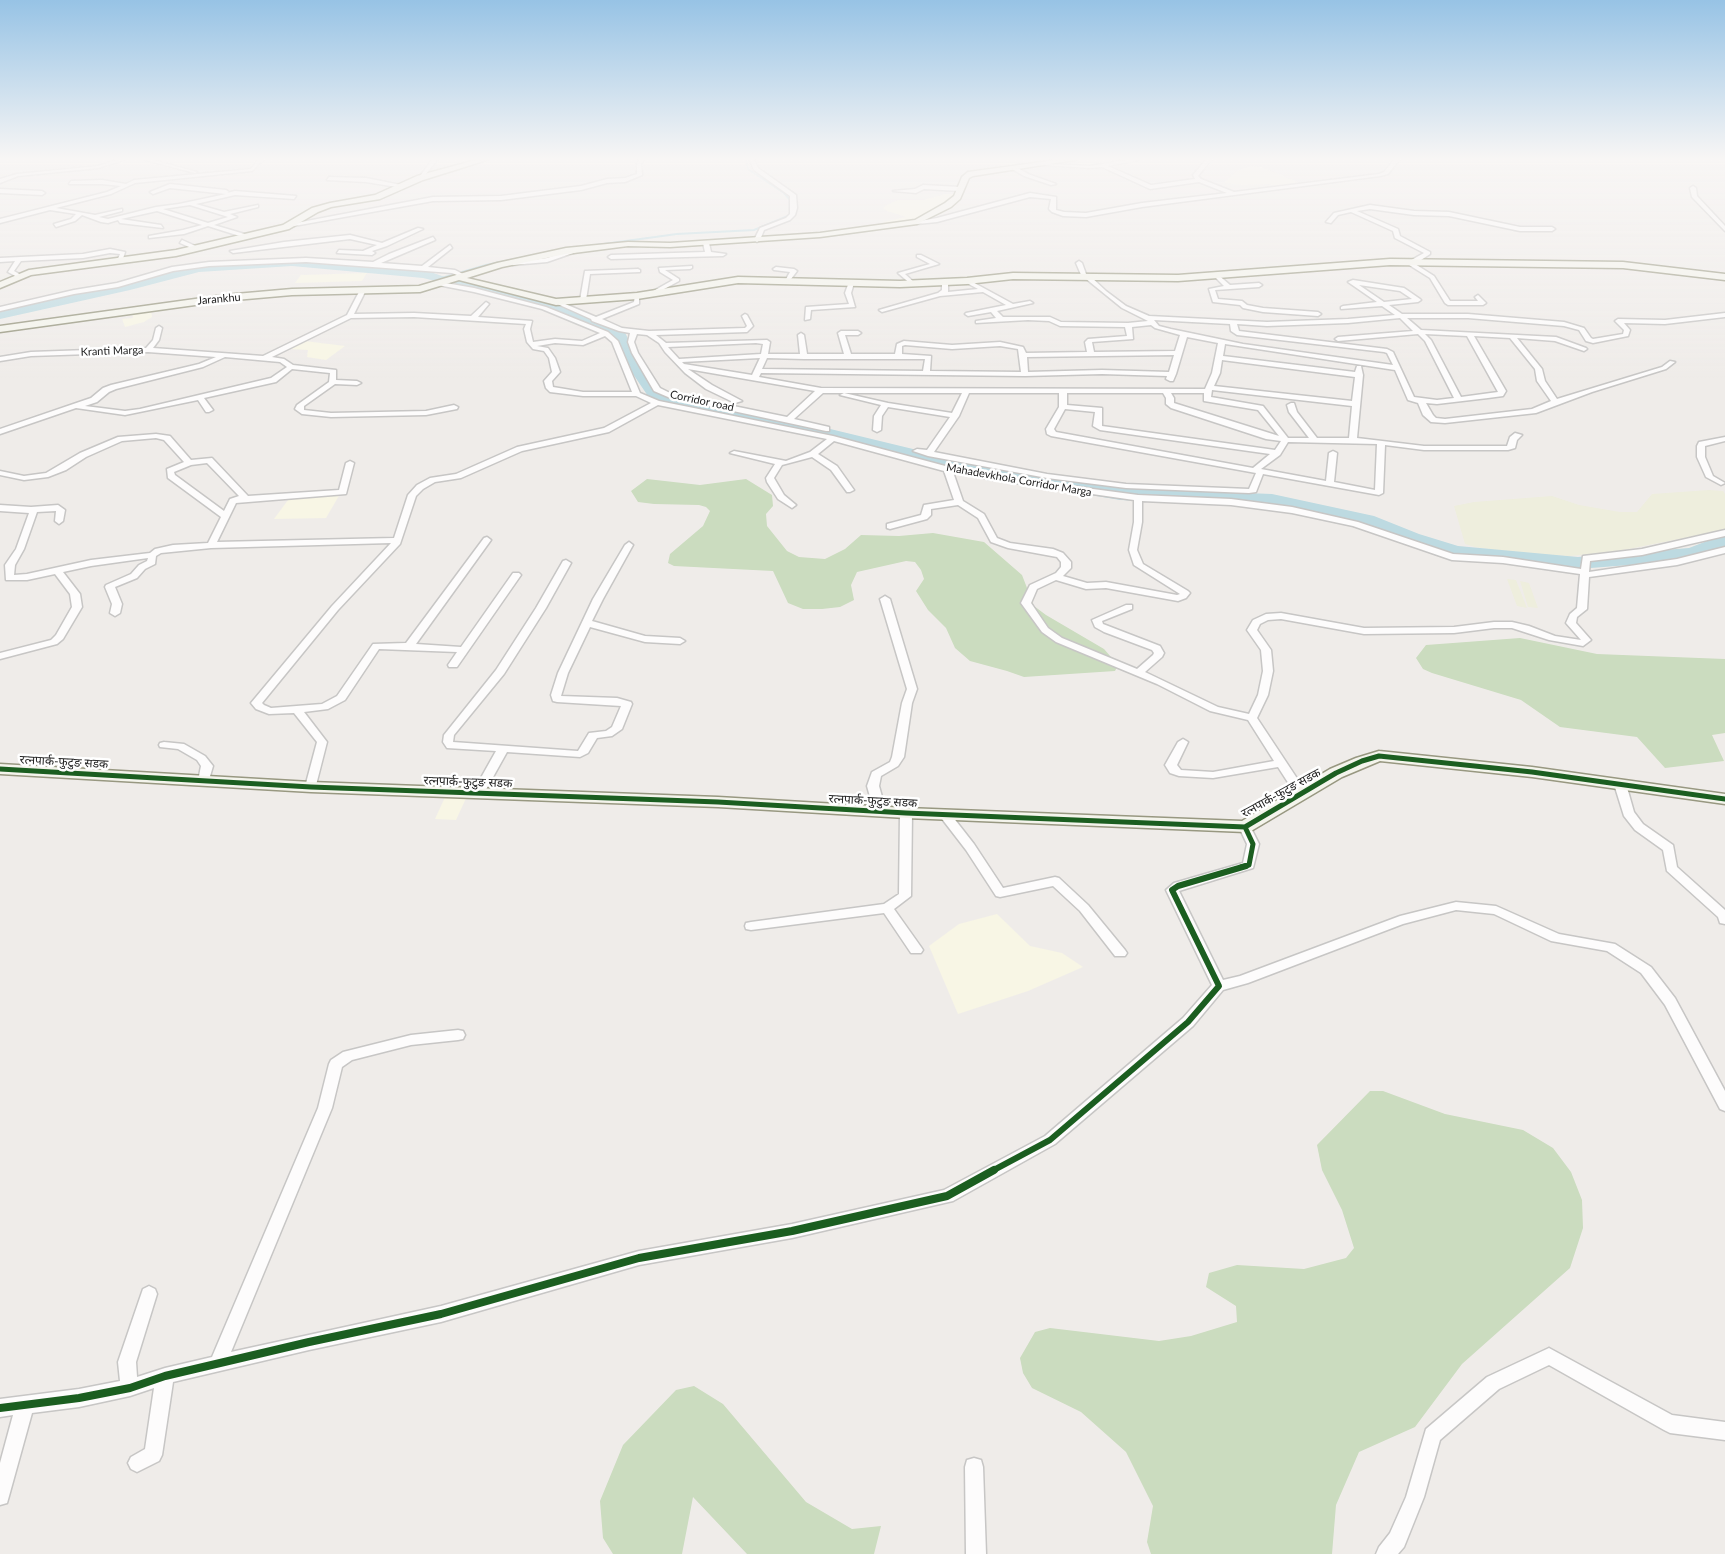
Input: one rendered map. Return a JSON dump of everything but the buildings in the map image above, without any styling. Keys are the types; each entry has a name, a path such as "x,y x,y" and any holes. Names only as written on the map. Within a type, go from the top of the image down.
{"street":[{"path":"151,237 181,233"},
{"path":"233,233 246,236"},
{"path":"12,273 120,261 198,249 260,233"},
{"path":"365,252 413,233"},
{"path":"757,240 760,233"},
{"name":"Jarankhu","path":"0,329 185,302 292,292 420,289 440,284 458,274 504,264 577,250 628,244 706,243 832,233"},
{"path":"1396,233 1397,237 1428,253 1411,263"},
{"path":"233,251 371,234"},
{"path":"357,237 386,245"},
{"path":"374,264 391,255 433,239"},
{"path":"182,242 198,249"},
{"path":"706,243 708,254"},
{"path":"422,269 450,247"},
{"path":"0,260 83,256 110,251 123,253 120,261"},
{"path":"338,252 365,252 391,255"},
{"path":"708,254 719,260"},
{"path":"611,258 723,254"},
{"path":"913,284 901,273 936,264 919,256"},
{"path":"0,309 74,292 118,285 172,269 262,260 309,258 458,274 467,281 556,302 621,330 651,334 747,330 750,326 745,316"},
{"path":"0,285 12,273 19,260"},
{"path":"1078,263 1086,276 1104,292 1157,327 1280,352 1397,368"},
{"path":"556,302 637,296 738,280 913,284 966,282 1013,276 1178,278 1370,263 1623,265 1725,277"},
{"path":"1411,263 1432,277 1448,303 1483,303 1478,297"},
{"path":"651,294 677,280 662,271 662,268 690,267"},
{"path":"776,269 794,271 788,281"},
{"path":"583,300 588,272 638,271"},
{"path":"1216,275 1229,287"},
{"path":"966,282 1012,306"},
{"path":"1343,308 1384,303 1418,300 1402,289 1351,282 1384,303 1428,340 1459,400"},
{"path":"807,318 808,308 853,306 848,293 851,283"},
{"path":"940,294 945,291 944,283"},
{"path":"264,358 350,316 414,315 530,322 526,329 531,344 535,348 546,349 552,358 556,372 548,381 552,390 583,394 636,394 615,342 606,333 544,308 474,290 440,284"},
{"path":"1260,285 1214,288 1213,300 1242,303 1245,307 1262,310 1318,314"},
{"path":"350,316 363,290"},
{"path":"882,310 940,294 981,291"},
{"path":"955,294 966,302"},
{"path":"594,320 637,303 637,296"},
{"path":"968,314 1030,303"},
{"path":"473,318 486,304"},
{"path":"992,310 1001,319"},
{"path":"978,322 1028,318 1050,320 1058,324 1128,326 1149,321 1267,324 1348,321 1401,316 1468,316 1564,324 1582,329 1588,340 1593,341 1626,335 1627,330 1618,321 1665,322 1725,315"},
{"path":"1233,322 1236,333 1386,350 1390,352 1411,398 1421,402 1459,400 1500,394 1502,391 1469,334"},
{"path":"1097,325 1102,339"},
{"path":"1091,355 1088,342 1102,339 1129,339 1131,338 1128,326"},
{"path":"148,350 156,340 159,328"},
{"name":"Corridor road","path":"634,331 631,342 635,352 657,389 668,395 790,420 928,454 1070,480 1186,489 1254,490 1257,471"},
{"path":"1308,341 1420,332 1556,339 1584,349"},
{"path":"531,344 555,341 583,343 606,333"},
{"path":"848,356 842,333 858,333"},
{"path":"651,334 662,343 687,372 738,401"},
{"path":"1165,390 1184,334"},
{"path":"801,335 804,357"},
{"path":"1512,336 1538,369 1541,381 1555,402"},
{"path":"1222,341 1216,373 1207,400 1260,408 1286,440"},
{"path":"662,343 767,342 764,356 756,374"},
{"path":"898,356 899,345 904,343 952,347 1000,344 1021,348 1025,374"},
{"name":"Kranti Marga","path":"0,359 31,354 148,350 264,358 282,360 291,367 334,371 333,382"},
{"path":"1023,355 1179,353"},
{"path":"0,432 94,400 114,387 201,366 224,356"},
{"path":"675,360 764,356 929,357 926,374"},
{"path":"1218,358 1359,374"},
{"path":"1421,402 1430,417 1434,420 1445,421 1533,411 1598,387 1664,368 1672,362"},
{"path":"1353,440 1359,363"},
{"path":"682,366 756,374 1025,374 1102,372 1172,374"},
{"path":"74,406 125,412 174,404 199,396 273,380 291,367"},
{"path":"756,374 886,405 956,416"},
{"path":"357,383 333,382 329,388 301,404 299,409 302,412 331,415 426,413 454,407"},
{"path":"790,420 820,390 1209,390 1356,404"},
{"path":"928,454 956,416 967,390"},
{"path":"1165,390 1170,398 1170,404 1174,406 1252,432 1286,440 1353,440 1424,448 1508,448 1512,446 1513,439 1518,435"},
{"path":"1063,391 1063,406 1050,429 1050,432 1054,434 1379,493 1382,447 1380,442"},
{"name":"Mahadevkhola Corridor Marga","path":"636,394 657,403 833,438 948,469 1070,490 1138,498 1230,502 1292,510 1355,524 1452,557 1503,560 1585,570"},
{"path":"199,396 209,410"},
{"path":"464,650 376,646 341,698 324,707 268,711 256,703 335,608 397,542 412,495 420,487 433,480 467,473 520,449 606,430 657,403"},
{"path":"877,430 878,416 886,405"},
{"path":"1063,406 1099,410 1097,426 1100,428 1277,453"},
{"path":"1290,406 1315,440"},
{"path":"0,473 24,478 48,474 82,455 109,444 121,440 148,436 167,438 189,463"},
{"path":"734,453 780,464 813,454 833,438"},
{"path":"1724,484 1710,477 1701,456 1701,446 1702,444 1725,439"},
{"path":"1257,471 1277,453 1286,440"},
{"path":"1330,484 1334,453"},
{"path":"813,454 834,468 850,490"},
{"path":"226,516 171,476 170,471 189,463 209,460 245,498"},
{"path":"211,545 233,501 245,498 342,493 350,463"},
{"path":"780,464 770,478 771,482 781,497 792,505"},
{"path":"948,469 959,502 981,516 994,540 999,543 1060,555 1066,562 1066,568 1057,577 1033,587 1026,603 1045,630 1059,640 1161,682 1214,709 1252,718 1302,795"},
{"path":"1057,577 1086,586 1106,585 1178,598 1183,596 1184,593 1176,587 1139,565 1132,550 1138,522 1138,498"},
{"path":"890,526 927,515 927,507 959,502"},
{"path":"0,508 32,510 58,508 61,510 59,521"},
{"path":"32,510 30,526 10,565 9,578 58,571 91,563 152,555 158,551 173,548 211,545 391,540 397,542"},
{"path":"1252,718 1263,695 1268,671 1266,650 1252,630 1256,622 1266,618 1281,616 1364,631 1454,630 1494,624 1512,625 1552,638 1576,643 1583,642 1586,640 1571,623 1573,616 1582,609 1586,558 1610,557 1642,552 1725,533"},
{"path":"409,646 487,540"},
{"path":"566,563 541,608 500,672 449,736 448,742 451,746 580,754 584,751 594,734 608,734 617,729 627,704 617,701 557,699 556,695 563,673 587,623 630,545"},
{"path":"1585,570 1677,562 1725,550"},
{"path":"115,613 117,604 110,587 111,585 134,576 142,567 152,562 152,555"},
{"path":"0,656 54,642 60,637 77,607 75,594 58,571"},
{"path":"453,666 516,575"},
{"path":"880,811 873,786 876,774 894,764 898,757 907,703 912,689 885,599"},
{"path":"1129,607 1097,620 1098,625 1107,630 1156,648 1157,657 1138,673"},
{"path":"587,623 645,639 680,641"},
{"path":"297,710 322,742 312,787"},
{"path":"1183,742 1171,765 1174,771 1179,773 1213,775 1281,763"},
{"path":"164,745 180,746 201,758 207,766 204,781"},
{"path":"479,792 503,748"},
{"name":"रत्नपार्क-फुटुङ सडक","path":"0,768 312,787 479,792 946,815 1245,827 1302,795 1336,773 1362,761 1379,756 1532,772 1725,799"},
{"path":"1620,784 1628,812 1639,827 1669,848 1671,868 1723,915 1725,920"},
{"path":"751,926 887,908 905,896 906,813"},
{"path":"946,815 1000,892 1055,881 1084,908 1120,953"},
{"path":"1219,986 1172,890 1178,886 1249,865 1253,844 1245,827"},
{"path":"0,1408 130,1388 165,1376 309,1342 441,1314 639,1258 792,1231 947,1196 1050,1140 1188,1022 1219,986 1243,980 1400,920 1456,906 1496,910 1556,938 1610,947 1646,970 1670,1002 1725,1105"},
{"path":"887,908 916,950"},
{"path":"217,1365 325,1108 336,1064 348,1056 411,1040 458,1035"},
{"path":"130,1388 127,1362 149,1294"},
{"path":"1386,1554 1397,1540 1415,1497 1432,1435 1493,1383 1549,1356 1670,1424 1725,1431"},
{"path":"138,1463 152,1455 165,1376"},
{"path":"0,1496 24,1405"},
{"path":"974,1468 976,1554"}],"shaded area":[{"path":"367,273 362,281 295,283 301,275"},
{"path":"151,310 152,317 144,322 125,327 122,319 133,318 132,313"},
{"path":"305,341 345,346 326,360 307,357 308,350 291,349"},
{"path":"340,494 326,518 274,519 291,496"},
{"path":"468,794 456,820 435,819 446,795"},
{"path":"997,914 1030,946 1062,953 1083,967 1028,991 958,1014 929,946 959,924"}],"green space":[{"path":"647,479 700,485 746,479 772,495 773,506 766,514 767,526 787,551 799,557 825,559 845,549 861,535 899,536 933,533 984,542 1022,575 1034,606 1104,649 1118,665 1115,671 1024,677 970,661 955,648 946,628 928,610 916,591 924,579 921,570 915,562 906,561 857,572 851,585 854,600 840,607 822,609 803,609 788,603 773,571 674,566 668,563 670,554 703,526 710,511 706,507 699,505 638,502 631,491"},
{"path":"1709,490 1723,491 1725,494 1725,530 1613,552 1569,556 1510,552 1465,544 1454,506 1474,502 1552,496 1579,505 1620,512 1637,512 1652,494"},
{"path":"1507,579 1516,580 1527,608 1517,606"},
{"path":"1520,581 1529,583 1538,608 1528,607"},
{"path":"1520,638 1597,654 1725,659 1725,733 1712,735 1724,761 1665,768 1637,737 1560,727 1521,700 1432,673 1423,669 1416,658 1426,645"},
{"path":"1370,1091 1383,1091 1445,1114 1523,1130 1553,1148 1571,1172 1582,1200 1583,1228 1570,1268 1462,1364 1415,1427 1359,1452 1336,1505 1332,1554 1151,1554 1147,1542 1153,1506 1126,1452 1081,1412 1032,1388 1023,1373 1020,1358 1035,1332 1050,1328 1159,1341 1191,1336 1237,1322 1236,1306 1206,1287 1209,1273 1237,1265 1304,1269 1346,1258 1354,1248 1342,1210 1322,1170 1317,1145"},
{"path":"694,1386 723,1404 806,1502 852,1529 881,1526 874,1554 747,1554 693,1497 682,1554 613,1554 603,1538 600,1501 623,1445 676,1390"}],"waterway":[{"path":"574,248 677,234 705,233"},
{"path":"438,279 486,265 554,251"},
{"path":"0,315 130,286 199,268 292,262 425,274 438,279 551,305 619,333 626,352 656,396 789,424 940,461 956,467 1120,494 1272,500 1367,520 1412,538 1456,552 1578,563 1693,554 1725,540"}],"cycle path":[{"path":"0,769 311,787 718,802 906,813 1245,827 1336,773 1362,761 1379,756 1532,772 1725,799"},
{"path":"0,1408 79,1398 130,1388 165,1376 309,1342 441,1314 639,1258 792,1231 947,1196 1050,1140 1188,1022 1219,986 1172,890 1178,886 1249,865 1253,844 1245,827"}]}
